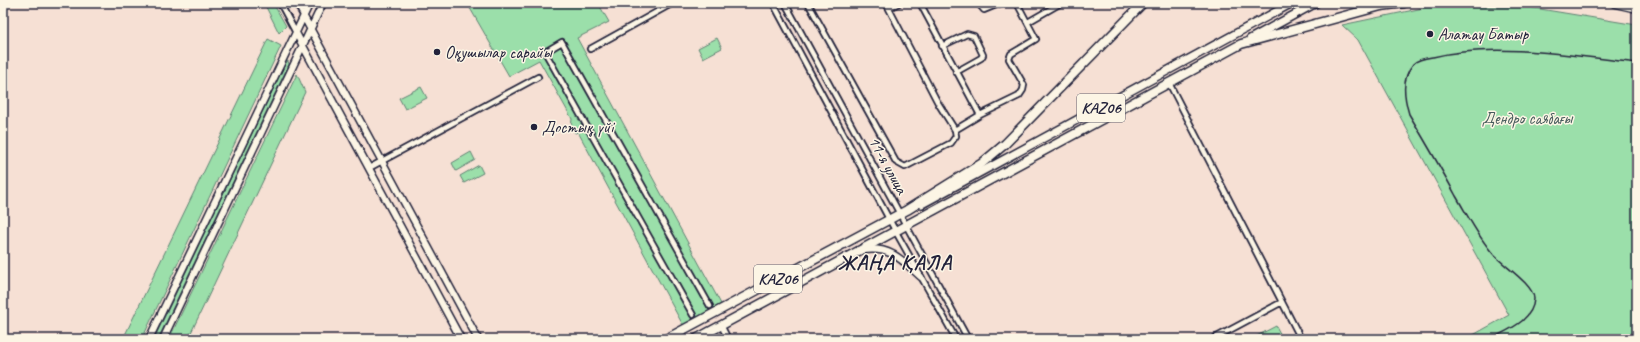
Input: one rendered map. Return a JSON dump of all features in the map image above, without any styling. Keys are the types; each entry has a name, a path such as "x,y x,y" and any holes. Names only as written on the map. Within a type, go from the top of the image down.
{"highway":[{"name":"KАZ06","path":"666,339 904,212 982,164 1005,144 1143,3"},
{"name":"KАZ06","path":"696,339 908,226 1241,44 1381,6 1404,3"},
{"path":"1615,3 1637,8"}],"main road":[{"name":"KАZ06","path":"904,212 950,191 1292,3"},
{"name":"KАZ06","path":"1241,44 1316,3"}],"street":[{"path":"280,3 461,339"},
{"path":"296,3 311,28 478,339"},
{"path":"149,339 310,3"},
{"path":"163,339 323,3"},
{"path":"590,49 673,3"},
{"name":"11-я улица","path":"773,3 896,232 956,339"},
{"name":"11-я улица","path":"785,3 904,212 908,226 968,339"},
{"path":"808,3 896,162 906,167 951,143 956,136 955,130 938,103 886,3"},
{"path":"889,8 899,3"},
{"path":"920,3 980,115"},
{"path":"978,3 984,10 1001,3"},
{"path":"955,130 980,115 1019,96 1023,90 1024,85 1008,58 1011,54 1036,39 1017,3"},
{"path":"1028,22 1061,3"},
{"path":"942,46 967,34 974,36 983,54 980,58 956,72"},
{"path":"693,315 545,52 562,42 710,306"},
{"path":"369,168 538,77"},
{"path":"1169,83 1301,339"},
{"path":"861,251 875,248 886,250 901,259 921,277"},
{"path":"1213,339 1282,302"},
{"path":"723,329 728,339"}],"green space":[{"path":"264,3 273,3 286,26 279,33"},
{"path":"467,3 598,3 609,22 577,38 721,304 684,327 578,132 575,133 571,127 572,119 539,60 509,76"},
{"name":"Дендро саябағы","path":"1522,6 1637,25 1637,339 1466,339 1509,315 1358,40 1342,25 1428,7"},
{"path":"717,38 722,48 703,58 698,48"},
{"path":"268,39 281,46 142,339 123,339"},
{"path":"288,61 289,64 158,339 154,339 286,62"},
{"path":"297,74 305,92 188,339 169,339"},
{"path":"421,87 427,98 405,109 399,98"},
{"path":"471,152 475,160 456,171 452,163"},
{"path":"479,165 483,173 464,183 460,176"},
{"path":"1276,326 1283,339 1251,339"}],"railway":[{"path":"1491,339 1524,319 1533,307 1533,294 1524,282 1494,255 1483,241 1409,114 1405,95 1405,82 1409,70 1415,62 1422,59 1457,53 1508,50 1561,54 1637,63"}],"place":[{"name":"Алатау Батыр","path":"1430,34"},
{"name":"Оқушылар сарайы","path":"437,52"},
{"name":"Достық үйі","path":"534,127"}],"district":[{"name":"ЖАҢА ҚАЛА","path":"895,262"}]}
